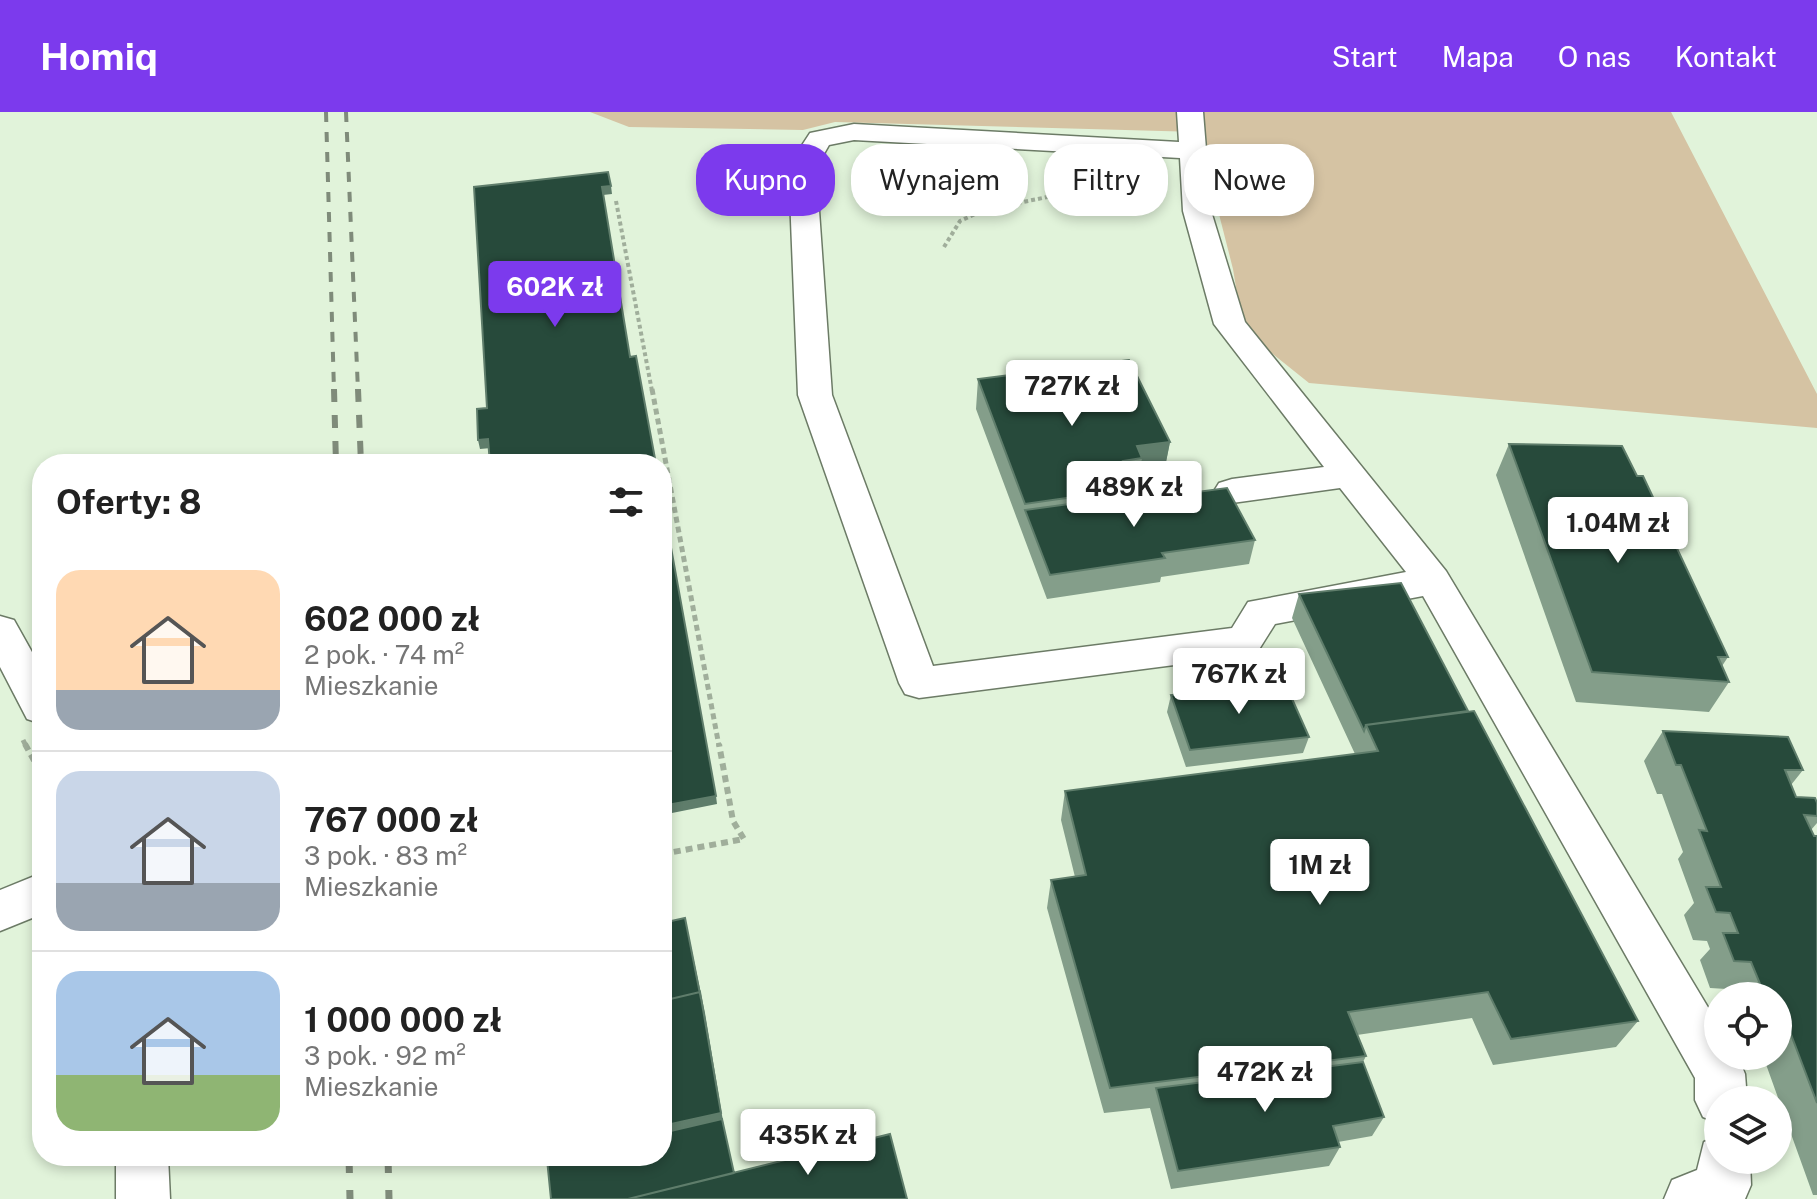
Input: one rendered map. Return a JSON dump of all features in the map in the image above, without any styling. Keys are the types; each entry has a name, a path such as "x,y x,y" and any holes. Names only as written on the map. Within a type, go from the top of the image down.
{"street":[{"path":"1433,581 1262,612 1244,641 919,683 815,395 804,196 807,159 819,139 854,132 1183,137 1197,211 1230,324 1433,581 1720,1074 1720,1086"},
{"path":"1232,491 1349,475"},
{"path":"0,630 32,689"},
{"path":"0,911 32,897"},
{"path":"142,1166 143,1199"},
{"path":"1691,1199 1724,1185 1724,1174"}],"path":[{"path":"944,247 960,221 984,210 1138,178 1160,166 1183,137"},
{"path":"616,201 664,454"},
{"path":"672,498 733,821 744,839 672,852"}],"shaded area":[{"path":"590,112 1671,112 1817,394 1817,428 1309,383 1243,330 1233,269 1219,216 1314,216 1314,144 1201,144 1198,132 835,122 803,130 629,127"}],"building":[{"path":"608,172 611,186 602,187 630,357 636,356 654,454 489,454 488,439 478,440 477,409 487,408 474,187"},
{"path":"1129,360 1170,442 1137,446 1142,458 1123,461 1136,488 1025,504 978,379"},
{"path":"1509,444 1622,446 1637,476 1643,476 1728,657 1718,657 1729,682 1592,672"},
{"path":"1227,488 1255,540 1162,553 1165,558 1050,575 1025,510 1135,495 1137,500"},
{"path":"672,553 716,796 672,804"},
{"path":"1401,583 1468,711 1366,725 1364,731 1299,594"},
{"path":"1285,683 1309,737 1190,750 1171,695"},
{"path":"1474,711 1638,1021 1511,1039 1488,992 1348,1012 1366,1056 1110,1088 1051,880 1086,875 1065,791 1378,751 1366,725"},
{"path":"1663,731 1788,737 1803,770 1785,770 1796,797 1815,798 1817,816 1804,815 1814,836 1817,836 1817,1103 1792,1037 1792,982 1759,982 1751,962 1734,961 1723,933 1738,933 1730,913 1716,912 1706,887 1721,887 1699,830 1707,831 1681,765 1676,765"},
{"path":"685,918 700,992 672,999 672,921"},
{"path":"700,992 721,1113 672,1124 672,999"},
{"path":"1363,1062 1384,1117 1333,1126 1340,1147 1178,1171 1156,1088"},
{"path":"722,1119 734,1173 628,1199 551,1199 548,1166 672,1166 672,1131"},
{"path":"890,1134 907,1199 628,1199"}],"railway":[{"path":"326,112 334,391"},
{"path":"346,112 358,391"},
{"path":"334,389 336,454"},
{"path":"358,389 361,454"},
{"path":"349,1166 350,1199"},
{"path":"388,1166 389,1199"}]}
